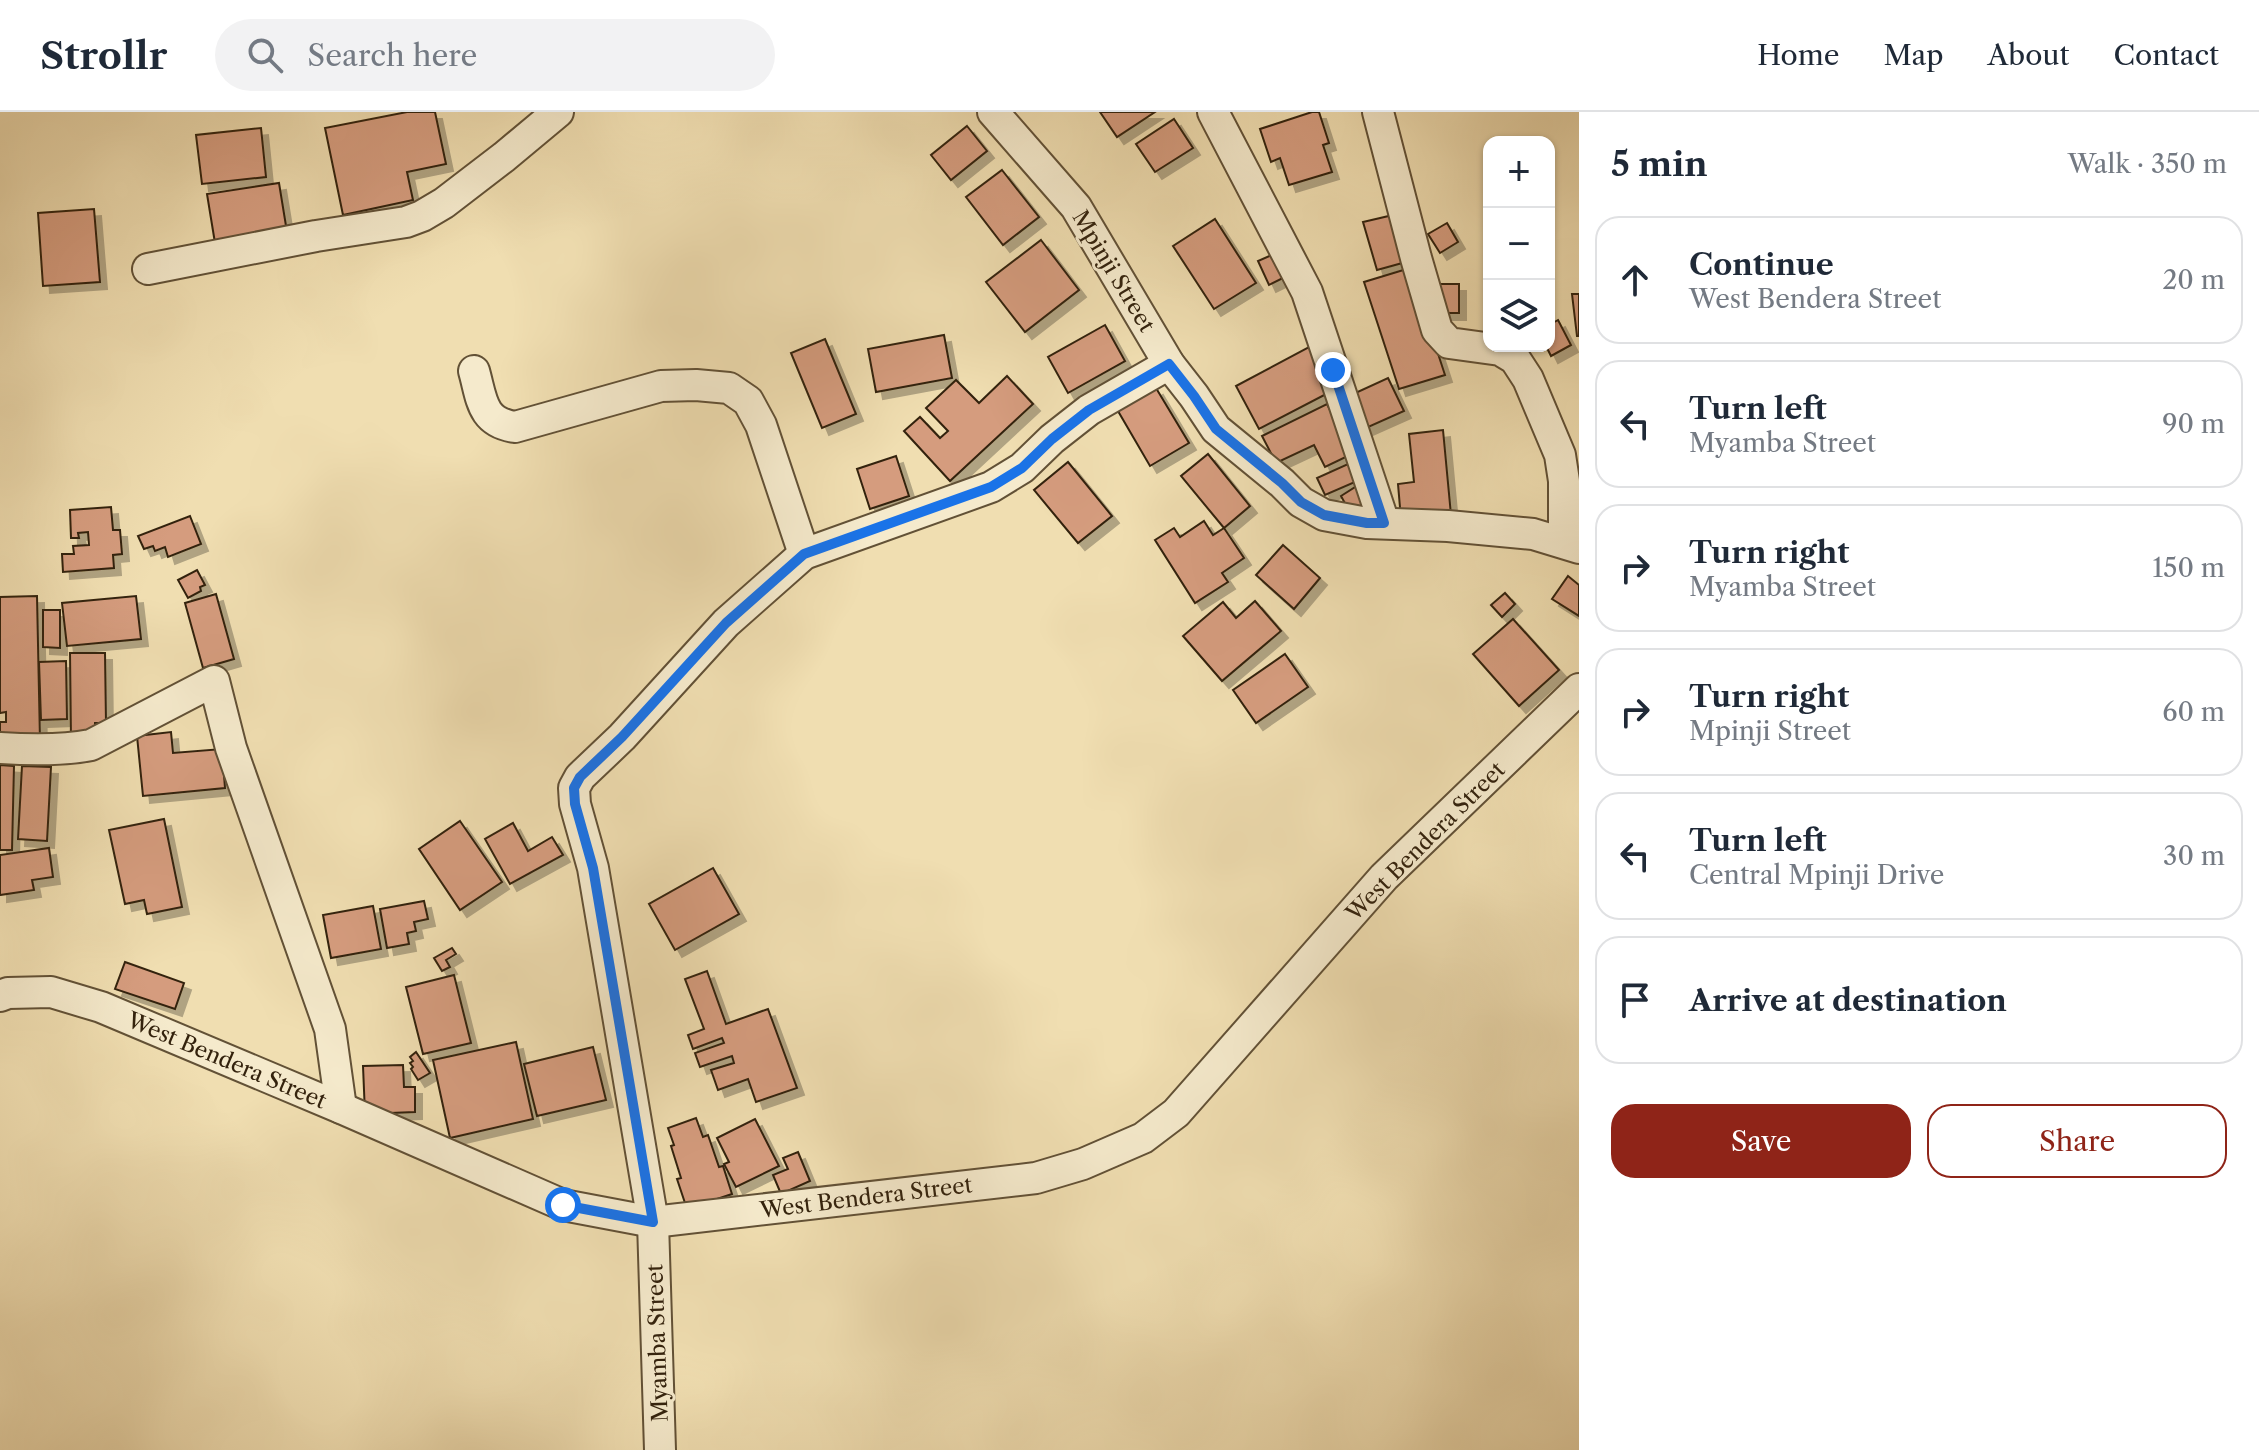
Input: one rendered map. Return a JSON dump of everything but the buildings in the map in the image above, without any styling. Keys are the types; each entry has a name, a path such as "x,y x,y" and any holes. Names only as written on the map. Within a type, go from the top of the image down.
{"street":[{"path":"148,269 406,222 422,216 444,203 558,112"},
{"name":"Mpinji Street","path":"993,112 1076,207 1169,364 1216,429 1301,502 1324,515 1367,523 1533,534 1572,545"},
{"path":"1213,112 1307,292 1384,523"},
{"path":"1378,112 1437,330 1449,343 1500,350 1515,359 1528,379 1560,455 1572,545"},
{"name":"Myamba Street","path":"660,1450 653,1222 593,868 575,804 574,788 580,777 622,737 726,623 804,554 991,487 1022,468 1089,410 1169,364"},
{"path":"474,371 484,410 502,425 515,427 661,386 729,388 748,401 761,425 804,554"},
{"path":"0,748 91,745 214,681 231,748 330,1029 341,1108"},
{"name":"West Bendera Street","path":"0,996 51,992 101,1007 563,1205 653,1222 1036,1178 1083,1164 1143,1138 1176,1113 1384,877 1579,689"}],"route":[{"path":"563,1205 653,1222 593,868 575,804 574,788 580,777 622,737 726,623 804,554 991,487 1022,468 1089,410 1169,364 1216,429 1301,502 1324,515 1384,523 1333,370"}]}
